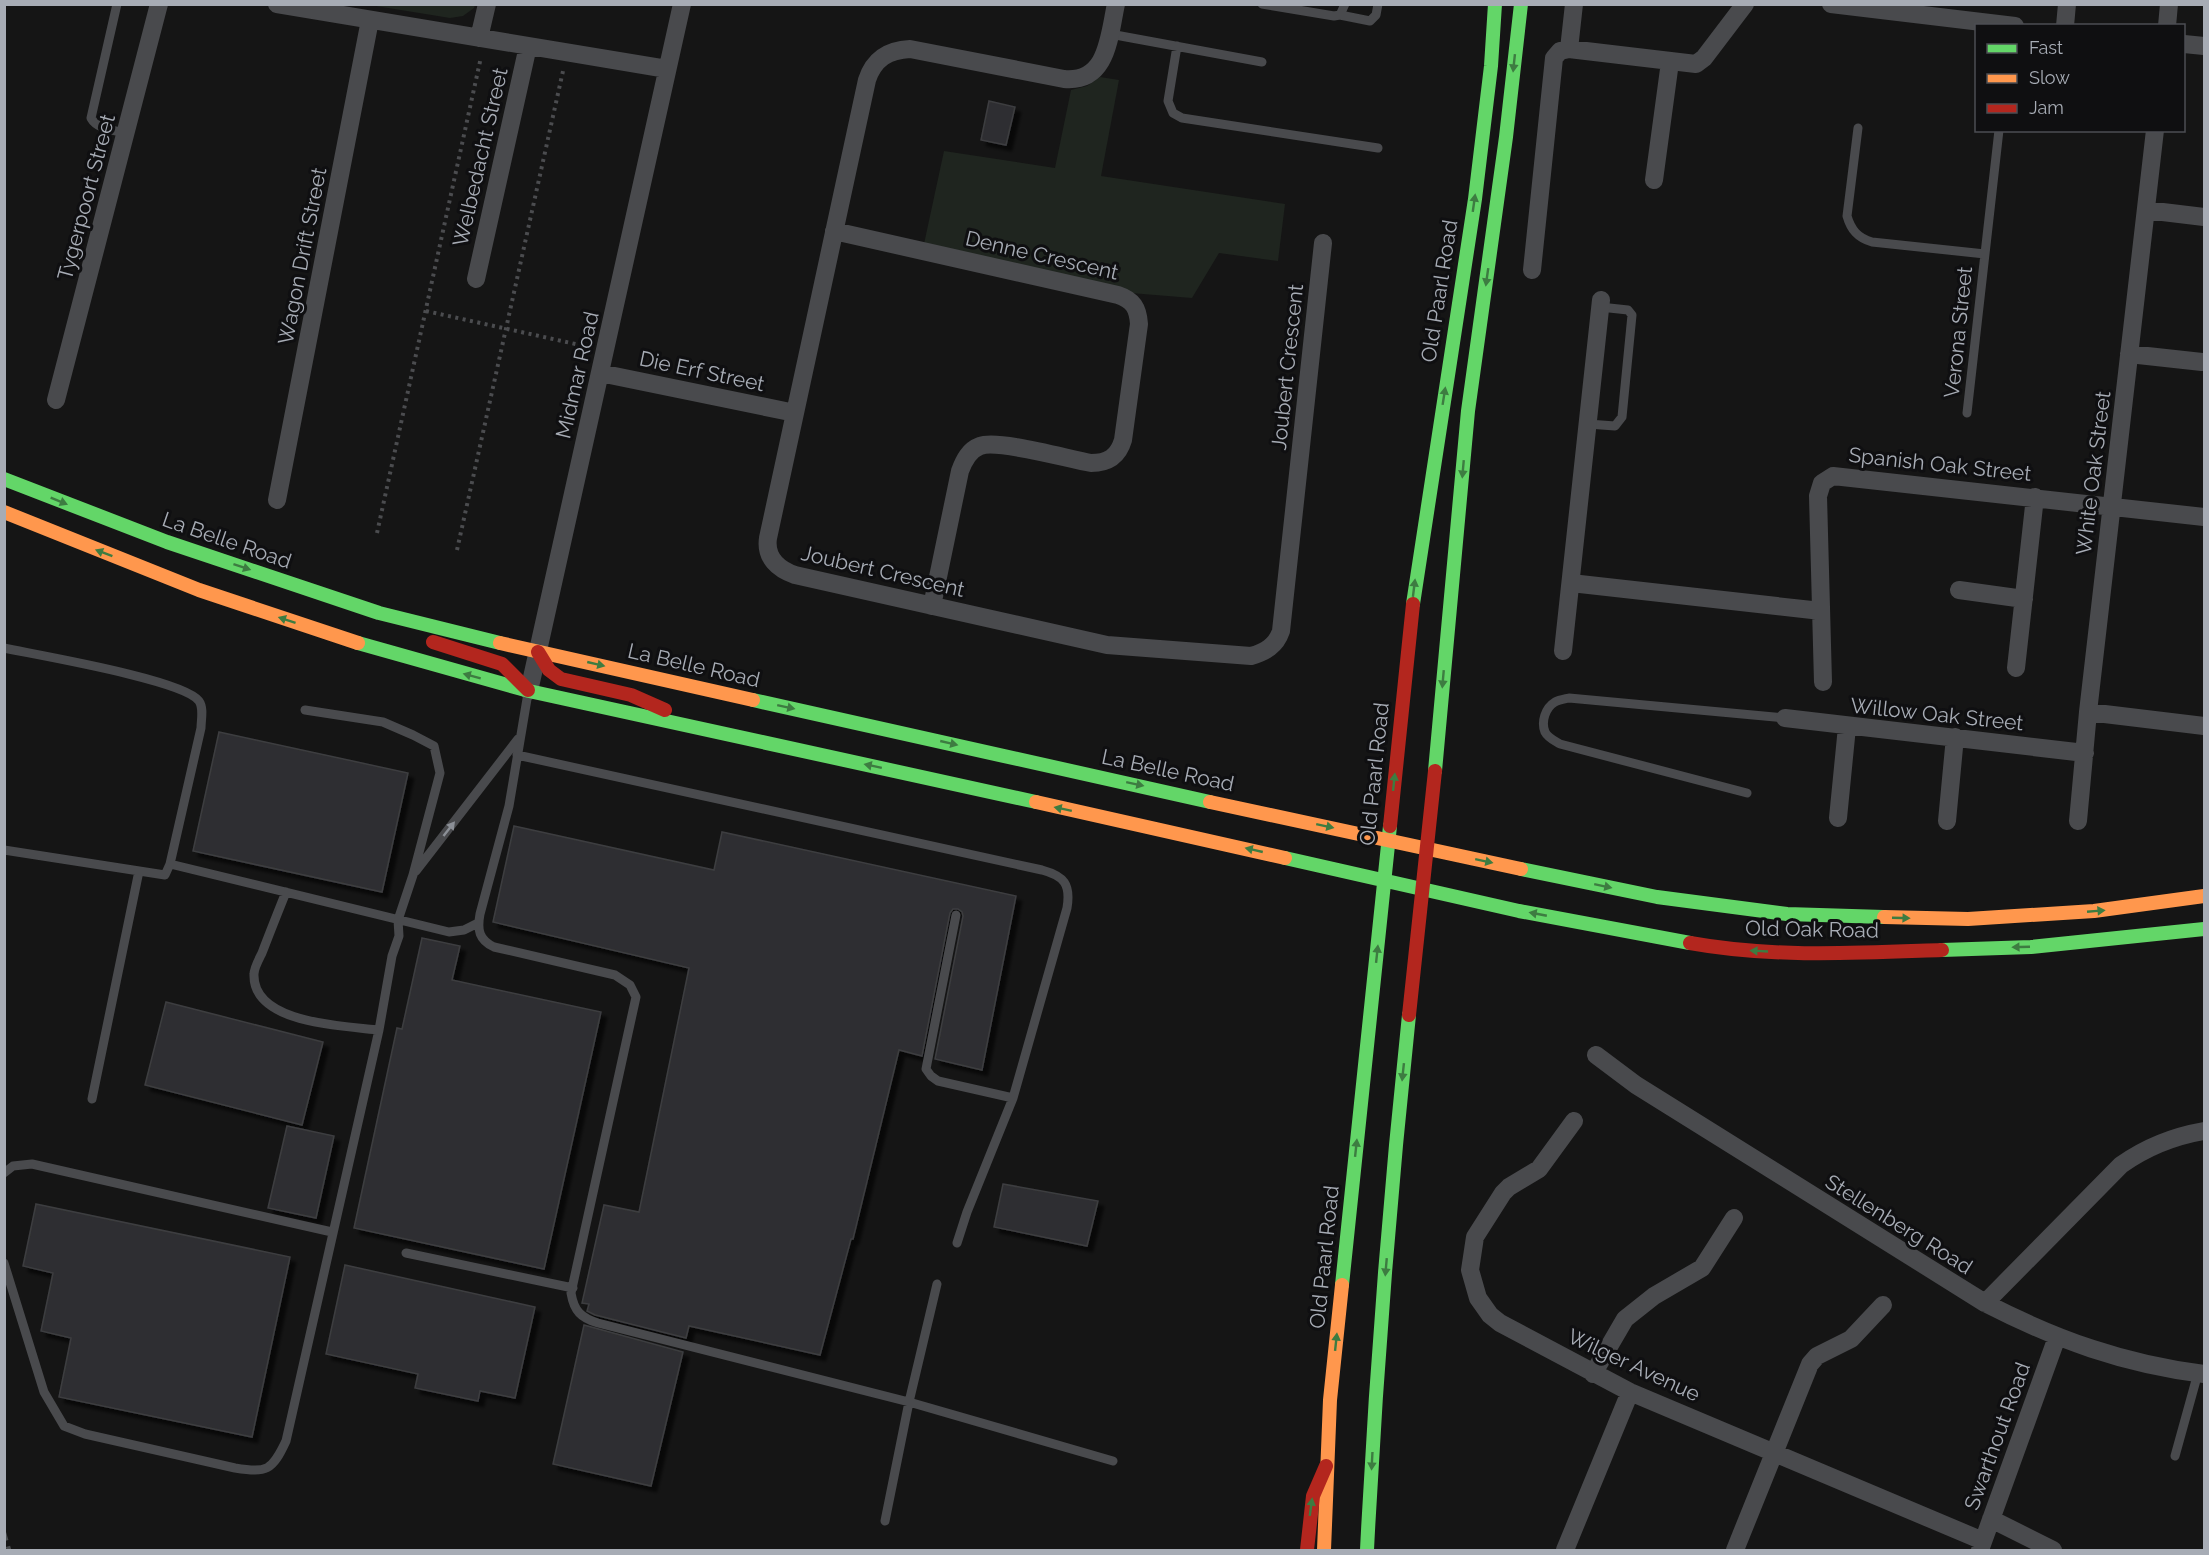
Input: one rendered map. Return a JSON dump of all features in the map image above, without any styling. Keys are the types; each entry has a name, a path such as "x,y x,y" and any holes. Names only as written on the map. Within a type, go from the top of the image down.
{"main road":[{"name":"Old Paarl Road","path":"1324,1551 1330,1400 1414,592 1473,209 1491,66 1495,4"},
{"path":"1367,1551 1374,1415 1394,1158 1423,890 1468,411 1506,137 1521,4"},
{"name":"La Belle Road","path":"4,479 167,542 379,613 538,652 1427,849"},
{"path":"4,512 258,611 389,653 529,691 1186,835 1384,881"},
{"path":"379,613 396,628 411,635 492,660 512,672 529,691"},
{"path":"538,652 549,670 561,679 631,695 699,728"},
{"name":"Old Oak Road","path":"1427,849 1657,897 1722,907 1796,914 1968,919 2094,911 2205,897"},
{"name":"Old Oak Road","path":"1384,881 1519,911 1696,944 1744,950 1817,954 2031,947 2205,929"},
{"path":"1307,1551 1311,1500 1319,1476 1326,1466"}],"street":[{"name":"Tygerpoort Street","path":"56,400 159,4"},
{"path":"277,4 330,9 370,20 667,69"},
{"path":"482,38 487,4"},
{"name":"Midmar Road","path":"529,691 682,4"},
{"path":"1110,34 1116,4"},
{"path":"1569,49 1574,4"},
{"path":"1532,270 1554,58 1560,51 1569,49 1670,62 1698,63 1745,4"},
{"path":"1831,4 2004,24"},
{"path":"2065,24 2067,4"},
{"path":"2167,24 2169,4"},
{"name":"Wagon Drift Street","path":"278,500 370,20"},
{"name":"Joubert Crescent","path":"1110,34 1106,54 1090,74 1078,80 910,50 889,53 874,64 867,80 766,545 771,560 783,570 795,575 1107,645 1251,656 1268,649 1275,643 1281,631 1323,243"},
{"path":"2185,44 2205,46"},
{"name":"Welbedacht Street","path":"476,279 528,46"},
{"path":"1654,180 1670,62"},
{"name":"White Oak Street","path":"2078,821 2088,712 2155,132"},
{"path":"2146,210 2205,218"},
{"name":"Denne Crescent","path":"834,231 1118,295 1133,304 1138,312 1137,335 1120,450 1112,459 1102,463 1090,463 992,443 975,448 966,457 960,471 932,606"},
{"path":"1563,651 1601,304"},
{"path":"2129,354 2202,362"},
{"name":"Die Erf Street","path":"600,373 795,413"},
{"name":"Spanish Oak Street","path":"1823,682 1818,496 1819,489 1828,478 1839,475 2205,517"},
{"path":"2016,668 2035,497"},
{"path":"1571,583 1821,611"},
{"path":"1959,590 2024,599"},
{"path":"2088,712 2205,726"},
{"name":"Willow Oak Street","path":"1785,718 2085,753"},
{"path":"1838,818 1848,727"},
{"path":"1947,821 1955,737"},
{"name":"Stellenberg Road","path":"1596,1055 1636,1085 1985,1303 2057,1338 2137,1362 2201,1374"},
{"name":"Wilger Avenue","path":"1574,1120 1542,1166 1509,1187 1494,1204 1475,1236 1470,1270 1478,1298 1490,1315 1511,1330 1630,1392 1775,1452 1982,1546"},
{"path":"1985,1303 2121,1165 2132,1157 2162,1144 2205,1131"},
{"path":"1593,1374 1625,1319 1654,1296 1702,1268 1734,1218"},
{"path":"1735,1551 1814,1359 1851,1339 1883,1305"},
{"name":"Swarthout Road","path":"1982,1546 2057,1338"},
{"path":"1565,1551 1630,1392"},
{"path":"1991,1519 2053,1551"}],"lane":[{"path":"117,4 91,118 99,126 125,133"},
{"path":"1262,4 1370,21 1376,15 1378,4"},
{"path":"1340,15 1345,4"},
{"path":"1110,34 1262,62"},
{"path":"1178,46 1168,101 1173,113 1182,118 1378,148"},
{"name":"Verona Street","path":"1858,128 1847,216 1849,224 1858,236 1872,242 1985,254"},
{"name":"Verona Street","path":"1967,413 1999,132"},
{"path":"1588,424 1615,426 1620,420 1628,362 1632,315 1628,310 1601,304"},
{"path":"4,648 160,681 190,692 199,700 202,708 201,728 171,864 165,875 4,850"},
{"path":"529,691 509,806 478,930 480,935 494,947 615,975 623,979 634,991 636,997 573,1288 573,1304 578,1313 598,1323 909,1402 1113,1461"},
{"path":"1747,793 1560,744 1545,732 1544,718 1548,708 1556,702 1569,698 1785,718"},
{"path":"4,1263 44,1392 64,1426 85,1434 259,1472 276,1461 286,1441 379,1030 392,956 399,936 398,920 413,875 440,772 434,746 383,722 305,710"},
{"path":"413,875 520,737"},
{"path":"517,755 1057,874 1063,879 1068,890 1067,908 1013,1098 967,1212 957,1243"},
{"path":"171,864 450,932 464,930 478,923"},
{"path":"93,1100 139,872"},
{"path":"286,892 253,974 258,993 267,1005 287,1014 319,1022 379,1030"},
{"path":"956,915 926,1069 939,1081 1013,1098"},
{"path":"4,1173 13,1166 32,1164 332,1232"},
{"path":"406,1253 573,1288"},
{"path":"885,1521 909,1402 937,1284"},
{"path":"2175,1456 2201,1374"}],"path":[{"path":"377,533 482,38"},
{"path":"457,550 567,52"},
{"path":"426,310 605,351"}],"shaded area":[{"path":"370,5 475,5 463,16 450,18"},
{"path":"1100,77 1119,80 1101,176 1285,204 1278,261 1219,253 1192,298 1131,293 924,244 944,151 1055,168 1071,90 1087,86"}],"building":[{"path":"989,101 1015,107 1006,145 981,140"},
{"path":"219,732 408,773 382,892 193,851"},
{"path":"514,826 714,870 722,832 1016,896 982,1070 935,1059 963,916 958,909 953,909 950,913 922,1056 899,1050 853,1239 851,1239 820,1355 689,1326 686,1338 595,1315 587,1311 589,1304 582,1303 604,1205 639,1212 689,968 493,922"},
{"path":"422,938 460,946 452,980 601,1012 544,1269 354,1228 397,1028 402,1029"},
{"path":"166,1002 323,1042 302,1125 145,1085"},
{"path":"287,1126 334,1136 316,1218 268,1208"},
{"path":"1003,1184 1098,1201 1087,1246 994,1227"},
{"path":"36,1204 290,1257 252,1437 59,1397 71,1338 41,1331 53,1273 23,1266"},
{"path":"345,1265 535,1307 515,1398 480,1391 478,1401 415,1388 418,1374 326,1354"},
{"path":"584,1325 683,1352 651,1486 553,1464"}],"railway":[{"path":"4,1533 9,1550"}],"traffic: fast":[{"path":"1413,604 1475,199 1491,66 1495,4"},
{"path":"1435,771 1468,411 1506,137 1521,4"},
{"path":"4,479 167,542 379,613 500,643"},
{"path":"358,643 529,691 1036,802"},
{"path":"753,700 1210,802"},
{"path":"1342,1285 1390,826"},
{"path":"1285,858 1519,911 1690,943"},
{"path":"1521,869 1657,897 1787,914 1884,917"},
{"path":"1942,950 2031,947 2204,929"},
{"path":"1367,1550 1384,1282 1409,1015"}],"traffic: slow":[{"path":"4,512 199,590 358,643"},
{"path":"500,643 753,700"},
{"path":"1036,802 1285,858"},
{"path":"1210,802 1521,869"},
{"path":"1884,917 1968,919 2094,911 2204,896"},
{"path":"1324,1550 1330,1400 1342,1285"}],"traffic: jam":[{"path":"1390,826 1413,604"},
{"path":"433,642 502,664 528,690"},
{"path":"538,652 549,670 561,679 631,695 665,710"},
{"path":"1409,1015 1435,771"},
{"path":"1690,943 1784,953 1942,950"},
{"path":"1307,1550 1313,1496 1326,1466"}]}
